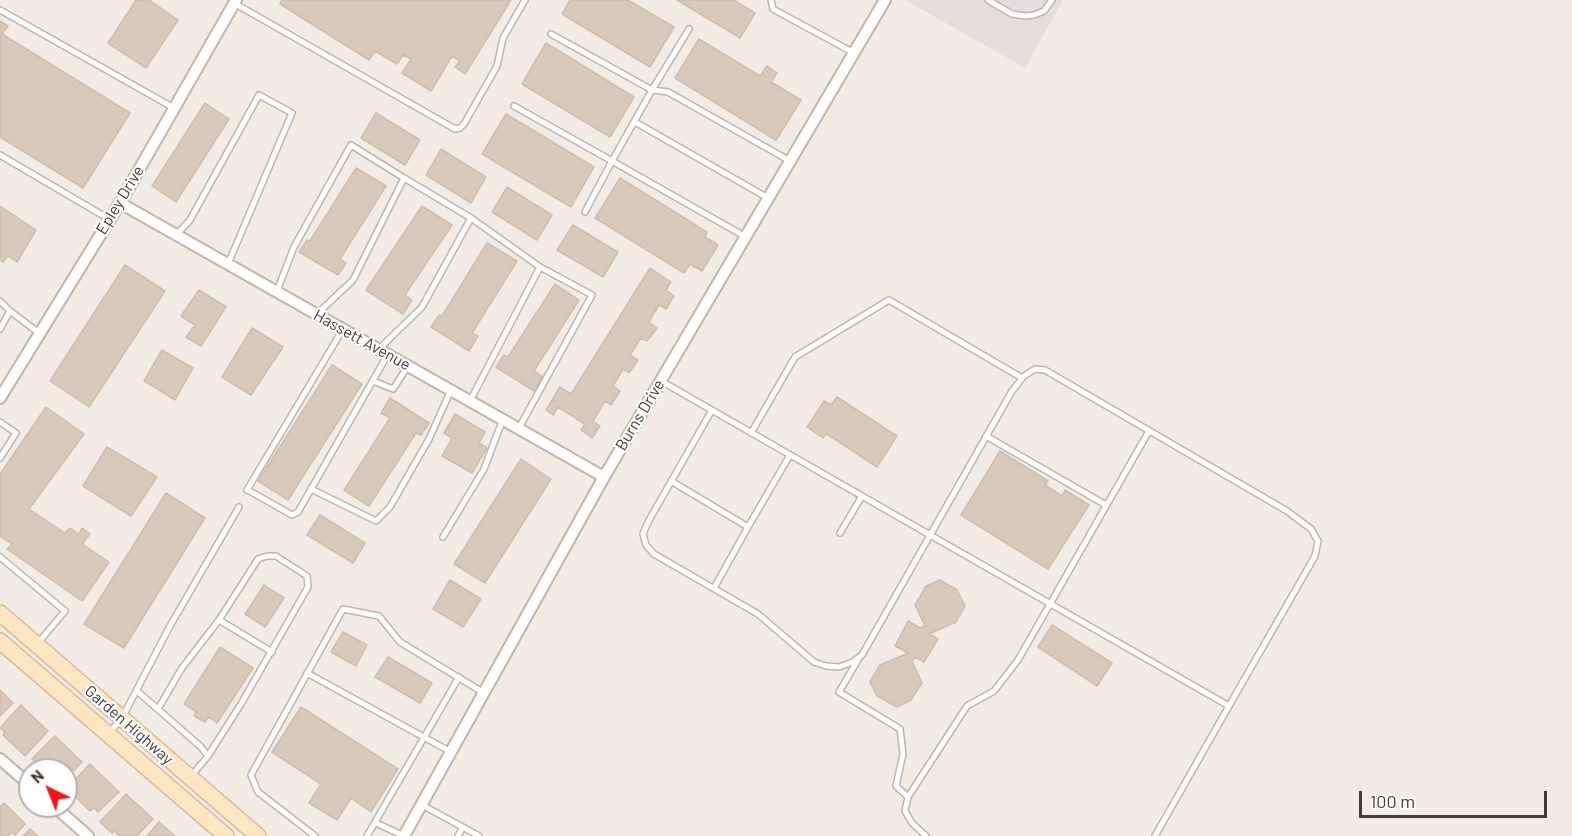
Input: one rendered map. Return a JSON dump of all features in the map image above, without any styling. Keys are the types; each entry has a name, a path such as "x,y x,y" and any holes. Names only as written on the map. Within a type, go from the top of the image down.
{"main road":[{"name":"Garden Highway","path":"0,613 258,836"},
{"name":"Garden Highway","path":"0,641 226,836"}],"street":[{"name":"Burns Drive","path":"404,836 604,477 885,0"},
{"name":"Epley Drive","path":"0,398 120,203 235,2"},
{"name":"Hassett Avenue","path":"120,203 604,477"},
{"path":"0,759 18,775"},
{"path":"68,818 88,836"}],"lane":[{"path":"235,2 455,129 464,124 496,66 503,38 525,0"},
{"path":"771,0 773,9 854,53"},
{"path":"988,0 1012,14 1025,16 1044,11 1052,0"},
{"path":"0,10 174,108"},
{"path":"585,212 652,90 689,29"},
{"path":"552,34 652,90 668,92 790,161"},
{"path":"176,235 190,220 259,95 292,113 228,264"},
{"path":"514,106 746,237"},
{"path":"635,122 768,198"},
{"path":"277,291 294,247 351,145 471,218 540,267 592,295 519,428"},
{"path":"0,155 109,219"},
{"path":"317,314 353,280 404,178"},
{"path":"342,329 247,490 294,515 373,381 384,352 422,307 471,218"},
{"path":"470,400 540,267"},
{"path":"751,433 795,357 889,300 1022,378"},
{"path":"0,301 39,333"},
{"path":"0,328 10,311"},
{"path":"373,381 393,389 408,366"},
{"path":"908,797 896,786 903,754 900,729 839,692 1012,391 1022,378 1035,369 1045,370 1287,511 1311,529 1318,541 1315,556 1155,836"},
{"path":"661,381 1229,706"},
{"path":"311,489 376,521 390,507 429,439 451,390"},
{"path":"712,410 648,522 644,534 646,545 654,554 758,614 814,662 839,667 853,662 862,655"},
{"path":"443,537 484,469 503,419"},
{"path":"0,423 16,433 0,458"},
{"path":"926,836 912,823 905,811 908,797 967,706 994,691 1018,660 1149,431"},
{"path":"986,436 1106,505"},
{"path":"714,588 790,455"},
{"path":"671,481 748,527"},
{"path":"840,533 862,496"},
{"path":"108,734 122,718 170,627 239,507"},
{"path":"158,709 182,669 219,620 258,559 276,556 307,576 308,587 272,652 208,756 190,777"},
{"path":"0,557 65,611 37,645"},
{"path":"315,836 258,792 250,775 343,609 379,616 400,642 484,693"},
{"path":"219,620 272,652"},
{"path":"307,674 451,752"},
{"path":"367,836 459,677"},
{"path":"137,691 200,746 208,756"},
{"path":"422,805 479,836"},
{"path":"376,823 404,836"},
{"path":"458,836 463,827"}],"shaded area":[{"path":"905,0 1063,0 1025,68"}],"building":[{"path":"136,0 149,0 178,20 146,68 108,43"},
{"path":"282,0 511,0 465,74 455,67 460,61 452,56 431,91 402,73 411,59 403,55 397,64 375,51 369,60 280,4"},
{"path":"570,0 628,0 674,27 650,67 562,14"},
{"path":"677,0 734,0 755,13 740,38"},
{"path":"0,21 8,26 2,34 130,113 83,188 0,137"},
{"path":"699,39 760,76 767,66 777,73 771,82 801,100 776,140 675,78"},
{"path":"546,43 634,97 610,137 522,84"},
{"path":"205,103 229,119 176,202 152,186"},
{"path":"376,113 420,140 405,165 361,138"},
{"path":"506,114 594,167 571,207 482,154"},
{"path":"441,149 486,177 471,203 426,175"},
{"path":"356,168 386,186 340,259 346,263 338,275 299,252 307,240 310,241"},
{"path":"620,178 707,232 705,237 718,245 702,271 690,264 684,273 595,218"},
{"path":"507,187 552,215 537,240 492,212"},
{"path":"0,206 36,230 17,262 8,256 3,262 0,260"},
{"path":"422,206 452,225 405,295 412,300 403,314 366,290"},
{"path":"573,225 618,252 603,277 557,250"},
{"path":"487,243 517,261 472,333 478,336 469,351 431,327 439,315 442,316"},
{"path":"125,265 165,291 89,407 50,381"},
{"path":"650,268 671,282 666,290 674,296 666,309 659,305 649,322 657,328 647,341 641,338 630,355 638,360 629,373 623,369 613,386 620,391 611,405 605,401 593,421 600,426 592,438 581,430 585,424 558,407 553,415 546,410 560,387 571,394"},
{"path":"555,284 579,300 534,371 543,377 534,391 496,367 504,355 508,357"},
{"path":"199,290 226,307 201,346 186,337 195,325 181,316"},
{"path":"252,328 283,347 251,395 222,377"},
{"path":"162,350 193,368 175,400 144,381"},
{"path":"332,365 362,384 288,500 258,481"},
{"path":"837,397 897,436 877,467 827,434 823,438 807,427 824,401 831,405"},
{"path":"390,398 429,423 421,435 416,433 369,506 344,490 390,418 381,413"},
{"path":"46,407 84,434 29,509 65,533 70,528 79,534 82,528 90,534 82,544 109,562 82,601 7,549 12,544 0,536 0,474"},
{"path":"455,414 485,432 479,443 487,448 472,473 442,456 452,438 444,433"},
{"path":"107,447 157,477 131,516 83,486"},
{"path":"1000,451 1048,481 1045,485 1062,496 1065,490 1089,505 1048,569 961,515"},
{"path":"521,459 551,479 485,583 454,564"},
{"path":"166,493 205,518 124,648 84,624"},
{"path":"320,515 365,543 353,563 307,535"},
{"path":"450,580 481,599 463,627 433,609"},
{"path":"940,580 957,590 965,606 956,622 929,634 938,639 924,662 915,657 912,661 922,683 911,700 897,707 877,696 870,682 880,665 908,653 895,646 908,621 920,628 925,626 915,605 926,586"},
{"path":"264,585 284,598 265,627 245,614"},
{"path":"1052,625 1112,663 1097,686 1038,647"},
{"path":"343,632 367,645 356,666 331,652"},
{"path":"220,647 253,668 217,723 208,717 205,722 194,716 196,712 184,704"},
{"path":"388,657 432,683 420,703 375,677"},
{"path":"0,690 13,703 0,716"},
{"path":"21,705 48,731 25,756 3,735 5,732 0,728"},
{"path":"301,707 398,769 371,812 351,798 337,820 309,803 321,784 272,752"},
{"path":"55,736 78,758 33,758"},
{"path":"90,764 119,792 98,812 94,808 90,811 78,799 78,777"},
{"path":"126,794 153,819 137,836 120,836 114,831 112,833 100,822"},
{"path":"4,803 25,824 15,835 12,832 8,836 0,835 0,807"},
{"path":"159,822 175,836 147,836"},
{"path":"30,829 38,836 23,836"}]}
